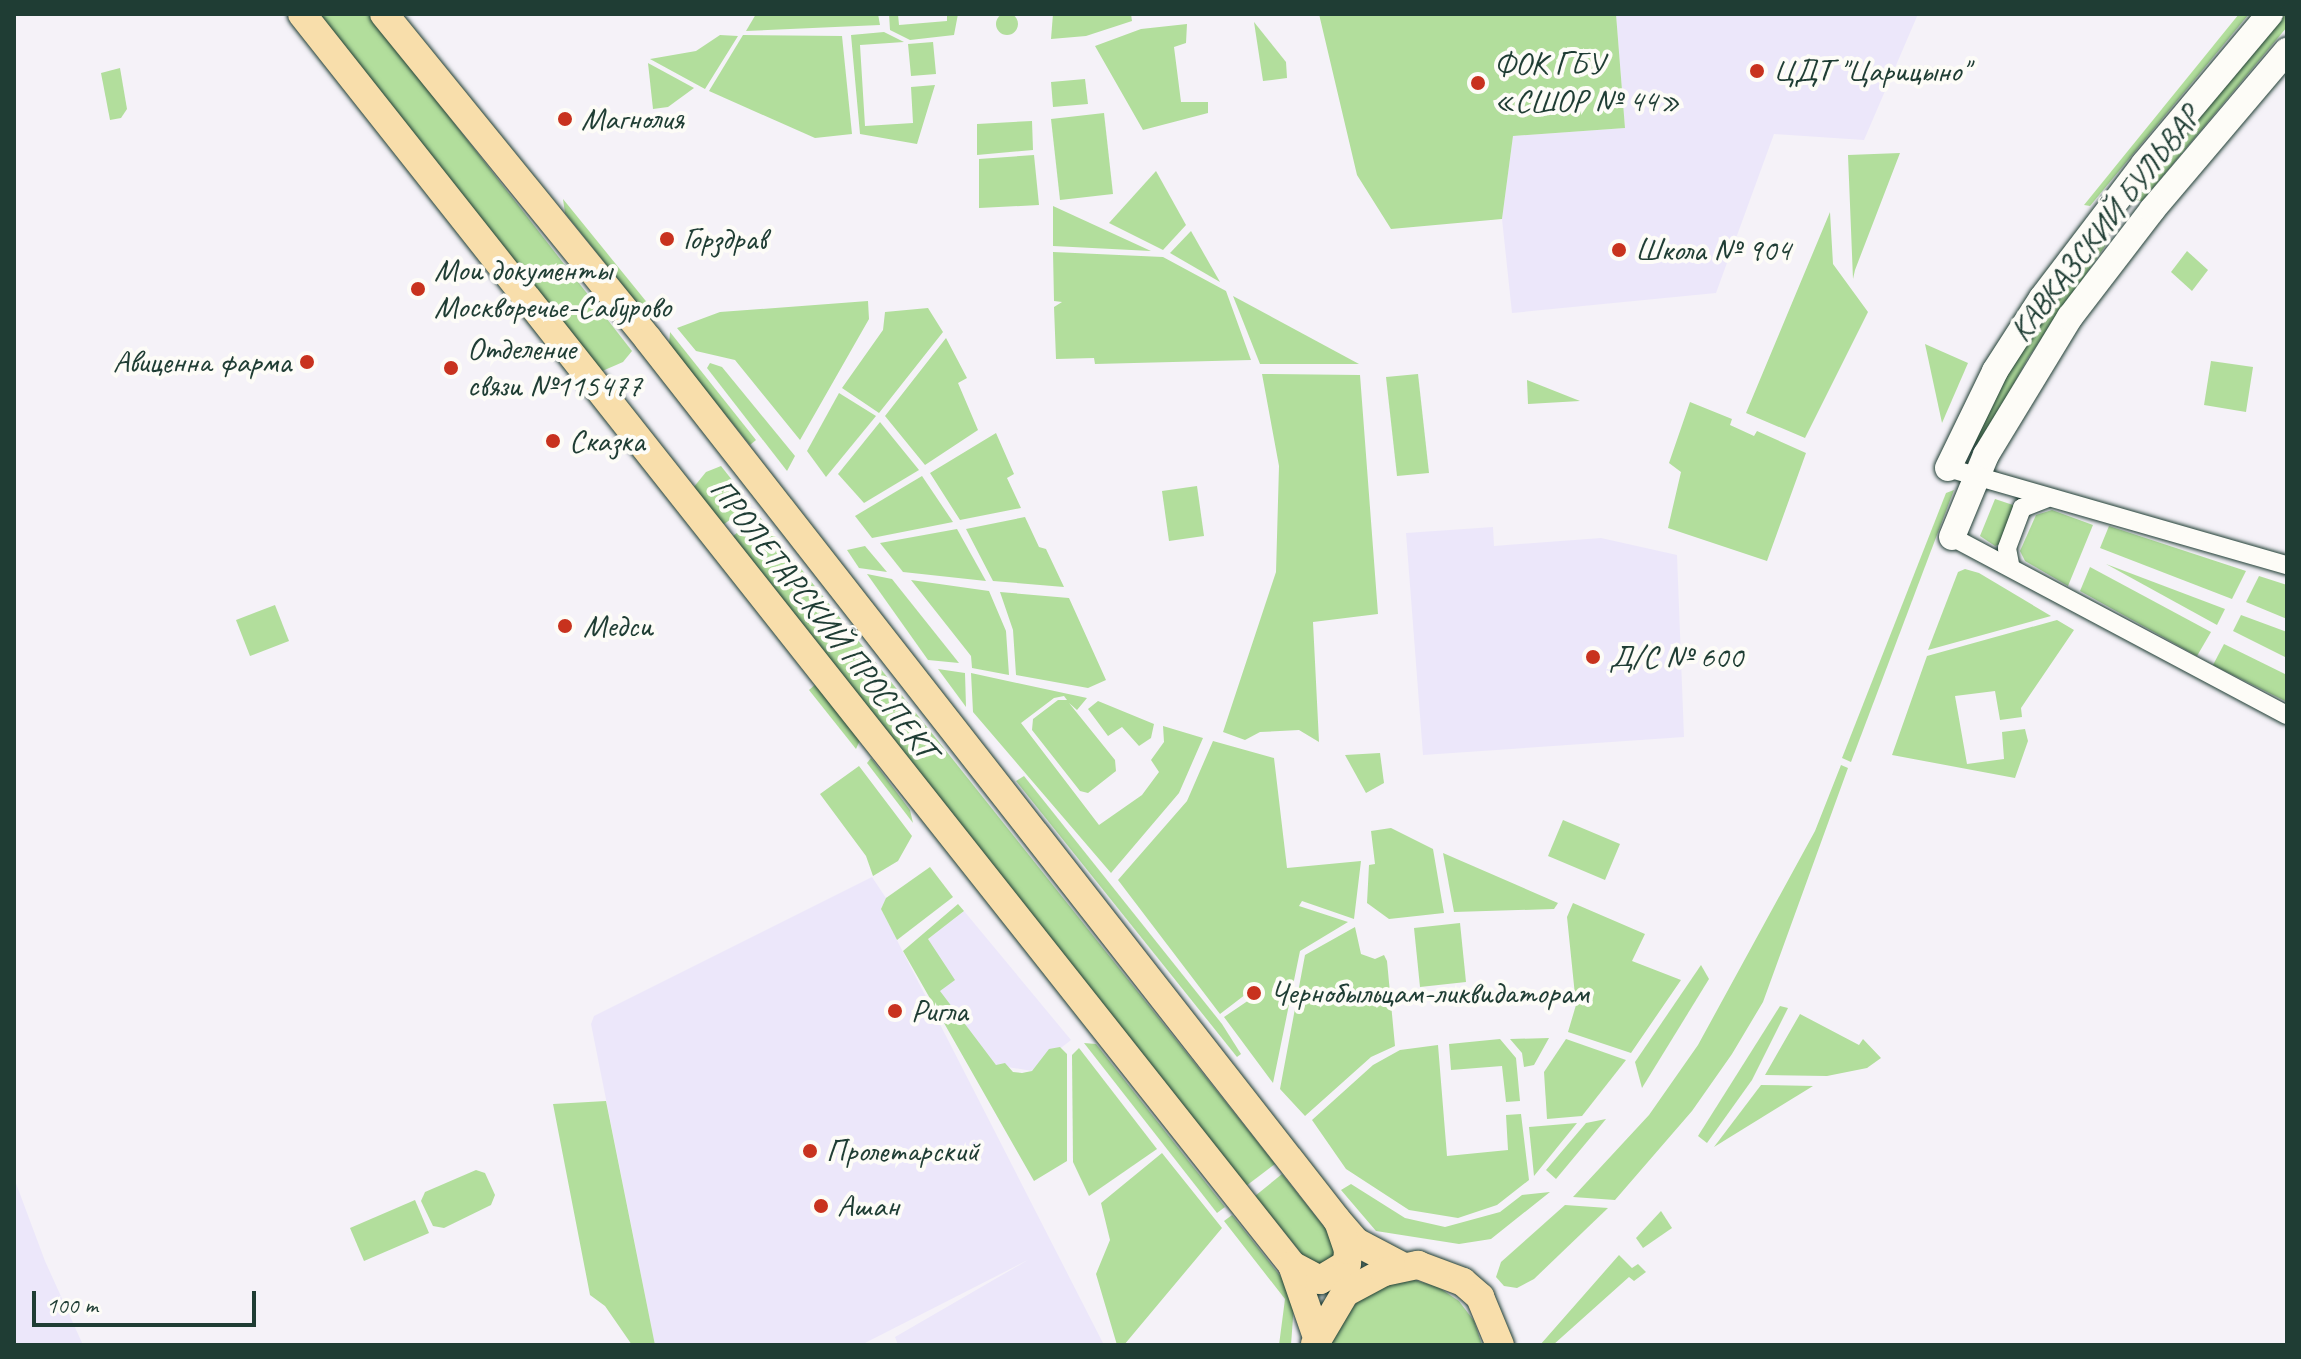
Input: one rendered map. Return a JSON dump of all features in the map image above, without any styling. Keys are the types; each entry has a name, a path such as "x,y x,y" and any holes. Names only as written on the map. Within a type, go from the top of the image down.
{"main road":[{"name":"ПРОЛЕТАРСКИЙ ПРОСПЕКТ","path":"302,14 1292,1265 1316,1341"},
{"name":"ПРОЛЕТАРСКИЙ ПРОСПЕКТ","path":"384,14 648,339 1337,1220 1356,1242 1402,1266"},
{"name":"КАВКАЗСКИЙ БУЛЬВАР","path":"1948,468 1995,371 2088,238 2270,14"},
{"name":"КАВКАЗСКИЙ БУЛЬВАР","path":"1952,537 1976,476 2031,374 2152,210 2287,51"},
{"path":"2124,190 2121,201 2126,212 2136,217 2152,210"},
{"path":"2088,238 2098,231 2109,232 2119,246 2116,258"},
{"name":"ПРОЛЕТАРСКИЙ ПРОСПЕКТ","path":"1292,1265 1320,1280 1347,1264 1348,1250 1337,1220"},
{"path":"1316,1341 1345,1293 1402,1266 1431,1267 1463,1282 1490,1312 1500,1345"}],"street":[{"path":"1948,468 2046,499 2287,565"},
{"path":"2010,564 2007,548 2022,508 2046,499"},
{"path":"1952,537 2010,564 2287,715"}],"shaded area":[{"path":"1616,14 1918,14 1864,140 1774,134 1716,293 1512,313 1502,219 1513,136 1625,128"},
{"path":"1493,527 1494,546 1601,538 1677,555 1684,737 1423,755 1406,533"},
{"name":"Пролетарский","path":"872,877 886,898 881,909 1104,1345 898,1345 895,1337 1028,1260 861,1345 655,1345 591,1024 594,1016"},
{"path":"964,911 1071,1040 1032,1071 996,1065 939,991 928,939"},
{"path":"14,1178 45,1261 83,1345 14,1345"}],"green space":[{"path":"1007,13 1015,16 1018,24 1015,32 1007,35 999,32 996,24 999,16"},
{"path":"317,14 369,14 632,351 623,362 600,372"},
{"path":"756,14 878,14 880,25 746,31"},
{"path":"889,14 898,14 899,25 947,21 947,14 958,14 954,35 910,40 890,30"},
{"path":"1053,14 1131,14 1132,21 1086,36 1051,39"},
{"name":"ФОК ГБУ «СШОР № 44»","path":"1319,14 1616,14 1625,128 1513,136 1502,219 1391,229 1357,175"},
{"path":"2239,14 2249,14 2090,206 2084,205"},
{"path":"2281,14 2287,14 2287,27 2142,201 2134,201 2131,198"},
{"path":"1254,22 1286,62 1287,78 1263,81"},
{"path":"1187,24 1186,43 1174,47 1181,102 1208,102 1208,113 1143,130 1095,46 1141,29"},
{"path":"884,32 904,42 860,45 865,126 913,123 911,87 935,85 917,144 860,134 851,35"},
{"path":"720,35 738,36 705,89 650,59 696,51"},
{"path":"743,35 842,36 852,134 815,138 709,91"},
{"path":"933,42 936,74 911,76 908,44"},
{"path":"648,63 694,88 668,107 653,109"},
{"path":"120,68 127,109 121,118 110,120 101,73"},
{"path":"1085,79 1088,104 1053,107 1051,82"},
{"path":"1104,113 1113,194 1060,200 1051,119"},
{"path":"1032,121 1033,150 977,155 977,124"},
{"path":"1900,153 1855,270 1853,279 1848,155"},
{"path":"1034,155 1039,205 979,208 979,159"},
{"path":"1156,171 1186,225 1163,250 1109,223"},
{"path":"563,199 658,316 656,318 649,318 565,213"},
{"path":"1053,206 1151,251 1053,246"},
{"path":"1830,212 1833,264 1868,312 1805,438 1746,413"},
{"path":"1191,231 1220,282 1170,253"},
{"path":"2100,236 2108,242 2028,358 1980,445 1970,442 2028,335"},
{"path":"2187,251 2208,270 2192,291 2171,272"},
{"path":"1053,252 1163,257 1226,291 1251,360 1095,364 1094,358 1056,359 1054,307 1062,302 1054,301"},
{"path":"1233,296 1359,364 1260,364"},
{"path":"868,301 869,319 800,440 735,360 696,351 677,328 720,312"},
{"path":"928,308 943,332 879,413 842,388 883,330 885,312"},
{"path":"670,332 756,440 750,445 669,345"},
{"path":"946,338 967,378 958,383 978,430 925,465 885,416"},
{"path":"1925,344 1968,363 1942,423"},
{"path":"2211,361 2253,367 2246,412 2204,405"},
{"path":"710,363 722,367 795,456 787,471 707,368"},
{"path":"1262,374 1360,375 1378,614 1313,622 1319,742 1299,730 1260,732 1245,740 1223,732 1276,572 1279,466"},
{"path":"1418,374 1429,473 1397,476 1386,377"},
{"path":"1527,380 1580,401 1528,404"},
{"path":"839,393 876,416 826,477 807,451"},
{"path":"1690,402 1732,419 1730,425 1754,436 1757,431 1806,453 1767,561 1668,528 1681,472 1669,463"},
{"path":"880,422 919,470 864,503 838,474"},
{"path":"996,433 1014,474 1007,478 1021,508 960,520 930,473"},
{"path":"721,466 751,504 723,525 693,488 706,472"},
{"path":"922,476 953,522 872,538 855,516"},
{"path":"1197,486 1204,536 1169,541 1162,491"},
{"path":"1954,490 1851,762 1842,758 1946,493"},
{"path":"1995,499 2016,506 2003,543 1995,546 1980,536"},
{"path":"2052,510 2093,525 2068,586 2025,561 2020,551 2036,515"},
{"path":"759,516 1275,1164 1246,1186 733,536"},
{"path":"1025,517 1039,547 1046,549 1064,587 993,581 966,529"},
{"path":"2109,526 2246,571 2232,599 2100,548"},
{"path":"957,529 986,581 903,572 880,543"},
{"path":"865,546 887,572 859,568 847,550"},
{"path":"2106,564 2225,609 2217,625"},
{"path":"2090,567 2211,632 2197,656 2080,591"},
{"path":"1965,569 1979,573 2051,616 1928,650 1958,572"},
{"path":"867,574 892,579 959,663 928,660"},
{"path":"2259,576 2287,585 2287,619 2246,602"},
{"path":"911,580 989,591 1006,631 1009,675 972,668 971,656"},
{"path":"1000,592 1069,598 1106,680 1088,688 1016,675 1013,630"},
{"path":"275,605 289,641 250,656 236,620"},
{"path":"2241,615 2287,632 2287,658 2233,631"},
{"path":"2057,620 2074,630 2021,708 2022,717 2000,720 1995,691 1955,696 1967,764 2004,759 2002,732 2025,729 2028,741 2015,778 1892,755 1927,656"},
{"path":"2224,644 2287,675 2287,702 2213,665"},
{"path":"938,669 965,673 966,707"},
{"path":"971,673 1087,698 1077,710 1069,703 1115,760 1116,771 1088,793 1080,791 1032,730 1033,719 1058,700 1067,700 1064,696 1054,698 1021,723 1099,825 1142,795 1159,772 1151,760 1164,742 1163,726 1203,738 1179,793 1111,873 973,712"},
{"path":"817,683 861,738 856,749 809,690"},
{"path":"1098,701 1154,724 1151,738 1139,746 1122,727 1108,736 1088,709"},
{"path":"1213,741 1274,758 1287,868 1361,861 1354,919 1302,901 1299,906 1348,922 1300,951 1273,1083 1224,1017 1255,996 1250,991 1220,1014 1118,880 1187,801"},
{"path":"1380,753 1384,783 1366,793 1345,755"},
{"path":"871,758 910,810 913,823 867,763"},
{"path":"1841,765 1848,768 1763,1002 1732,1054 1692,1111 1615,1200 1573,1197 1649,1115 1698,1045 1815,831"},
{"path":"859,766 912,836 898,861 873,876 866,856 820,794"},
{"path":"1024,776 1222,1024 1241,1054 1237,1057 1016,781"},
{"path":"1563,820 1620,844 1605,880 1548,856"},
{"path":"1391,828 1433,849 1444,913 1389,919 1367,903 1369,865 1375,864 1371,831"},
{"path":"1443,853 1558,903 1554,909 1454,912"},
{"path":"930,867 953,897 897,940 881,909 886,898"},
{"path":"1573,903 1645,934 1632,961 1681,980 1631,1053 1568,1032 1576,1005 1567,917"},
{"path":"958,904 964,911 928,939 955,980 940,991 996,1065 1005,1063 1013,1072 1022,1073 1032,1071 1049,1049 1060,1047 1067,1054 1067,1161 1034,1181 903,951"},
{"path":"1460,923 1466,982 1420,987 1414,928"},
{"path":"1355,927 1361,954 1375,959 1384,955 1387,961 1395,1046 1371,1057 1305,1116 1280,1089 1305,955"},
{"path":"1701,965 1709,979 1642,1088 1635,1062"},
{"path":"1780,1006 1788,1008 1752,1080 1707,1143 1698,1136"},
{"path":"1800,1014 1859,1045 1863,1039 1881,1058 1867,1068 1827,1076 1765,1075"},
{"path":"1549,1038 1534,1065 1524,1067 1522,1053 1510,1039"},
{"path":"1500,1039 1516,1058 1520,1101 1506,1102 1502,1066 1451,1070 1449,1044"},
{"path":"1566,1039 1626,1060 1582,1116 1547,1119 1544,1072"},
{"path":"1084,1043 1096,1044 1225,1207 1217,1213"},
{"path":"1438,1045 1447,1156 1508,1150 1506,1115 1521,1114 1529,1180 1497,1205 1458,1218 1409,1210 1346,1169 1312,1120 1373,1065 1400,1050"},
{"path":"1079,1048 1157,1149 1089,1196 1073,1162 1072,1055"},
{"path":"1761,1085 1813,1086 1714,1147"},
{"path":"606,1101 655,1345 632,1345 605,1306 590,1295 553,1104"},
{"path":"1606,1119 1556,1179 1546,1170 1586,1123"},
{"path":"1577,1123 1534,1176 1529,1127"},
{"path":"1162,1153 1222,1228 1124,1345 1117,1345 1096,1274 1110,1240 1101,1203"},
{"path":"476,1170 485,1173 495,1195 491,1205 444,1228 433,1226 421,1201 425,1192"},
{"path":"1282,1174 1341,1248 1343,1255 1313,1268 1255,1196"},
{"path":"1351,1184 1405,1218 1445,1227 1500,1212 1522,1195 1550,1192 1491,1239 1459,1244 1376,1231 1341,1190"},
{"path":"415,1200 429,1233 364,1261 350,1228"},
{"path":"1565,1205 1608,1208 1534,1279 1517,1288 1504,1286 1496,1277 1501,1262"},
{"path":"1661,1211 1672,1228 1643,1248 1636,1238"},
{"path":"1232,1215 1285,1282 1294,1304 1291,1345 1279,1345 1285,1299 1224,1221"},
{"path":"1619,1255 1632,1268 1638,1264 1646,1272 1634,1281 1629,1277 1553,1345 1540,1345"},
{"path":"1414,1280 1438,1287 1459,1301 1474,1321 1482,1345 1327,1345 1365,1290"}],"place":[{"name":"ЦДТ \"Царицыно\"","path":"1757,71"},
{"name":"ФОК ГБУ «СШОР № 44»","path":"1478,83"},
{"name":"Магнолия","path":"565,119"},
{"name":"Горздрав","path":"667,239"},
{"name":"Школа № 904","path":"1619,250"},
{"name":"Мои документы Москворечье-Сабурово","path":"418,289"},
{"name":"Авиценна фарма","path":"307,362"},
{"name":"Отделение связи №115477","path":"451,368"},
{"name":"Сказка","path":"553,441"},
{"name":"Медси","path":"565,626"},
{"name":"Д/C № 600","path":"1593,657"},
{"name":"Чернобыльцам-ликвидаторам","path":"1254,993"},
{"name":"Ригла","path":"895,1011"},
{"name":"Пролетарский","path":"810,1151"},
{"name":"Ашан","path":"821,1206"}]}
